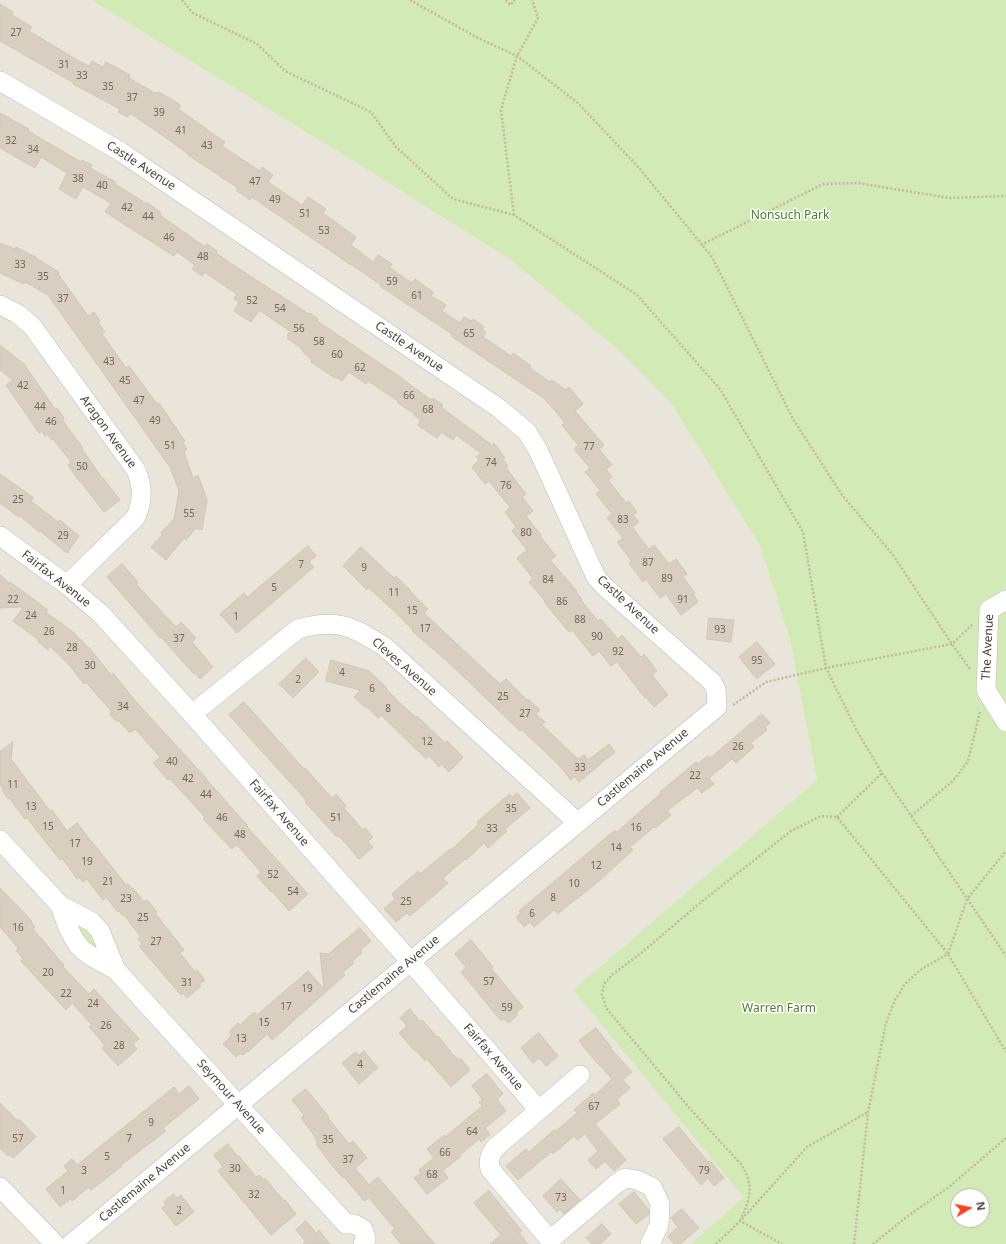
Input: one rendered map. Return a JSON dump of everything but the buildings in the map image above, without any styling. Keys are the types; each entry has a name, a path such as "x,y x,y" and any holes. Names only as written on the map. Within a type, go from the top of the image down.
{"street":[{"name":"Castle Avenue","path":"0,81 121,152 500,409 527,432 538,450 596,577 604,586 712,682 716,689 717,707"},
{"name":"Aragon Avenue","path":"0,305 18,314 32,326 136,470 140,480 141,506 136,517 66,585"},
{"name":"Fairfax Avenue","path":"0,536 66,585 100,613 192,714 539,1110"},
{"name":"The Avenue","path":"1006,600 989,610 986,690 1006,722"},
{"name":"Cleves Avenue","path":"192,714 298,629 315,624 330,623 348,627 366,635 385,648 577,822"},
{"name":"Castlemaine Avenue","path":"71,1244 239,1106 410,961 717,707"},
{"name":"Seymour Avenue","path":"0,840 60,905 92,922 97,927 103,937 116,970"},
{"name":"Seymour Avenue","path":"60,905 70,932 78,946 88,954 116,970 346,1224 344,1231 348,1240 353,1244"},
{"path":"580,1076 495,1148 490,1155 488,1162 490,1169 552,1242 616,1184 625,1178 637,1180 652,1187 660,1204 659,1225 650,1244"},
{"path":"0,1187 55,1244"},
{"path":"346,1224 354,1224 364,1229 366,1238 363,1244"}],"path":[{"path":"182,0 192,13 257,44 285,71 371,112 396,147 453,199 514,215 637,295 720,389 802,532 826,668 857,731 882,773 1006,956"},
{"path":"410,0 478,38 516,56 578,103 640,169 712,257 793,419 842,495 893,555 952,644 986,690 968,761 952,781 911,816"},
{"path":"506,0 510,5 515,0"},
{"path":"514,215 501,110 516,56 538,18 532,0"},
{"path":"701,245 822,184 858,183 949,198 1006,196"},
{"path":"717,707 733,705 766,682 826,668 952,644 989,610"},
{"path":"837,817 882,773"},
{"path":"740,1221 748,1204 751,1189 747,1173 741,1164 692,1111 606,1008 602,994 604,984 613,974 640,954 700,903 791,831 821,816 837,817 948,954 1006,1052"},
{"path":"854,1244 868,1112 886,1022 895,1000 905,984 920,970 948,954 967,899 1006,851"},
{"path":"716,1244 740,1221 807,1147 868,1112"},
{"path":"873,1244 908,1216 949,1187 1006,1138"},
{"path":"740,1221 782,1244"}],"shaded area":[{"path":"0,0 91,0 371,172 512,261 623,354 670,402 760,546 790,640 817,780 573,990 743,1197 691,1244 0,1244"}],"green space":[{"name":"Nonsuch Park","path":"91,0 1006,0 1006,1244 691,1244 743,1197 573,990 817,780 790,640 760,546 670,402 623,354 512,261 371,172"},
{"path":"81,922 101,947 92,950 76,923"}],"park label":[{"name":"Warren Farm","path":"779,1009"}]}
